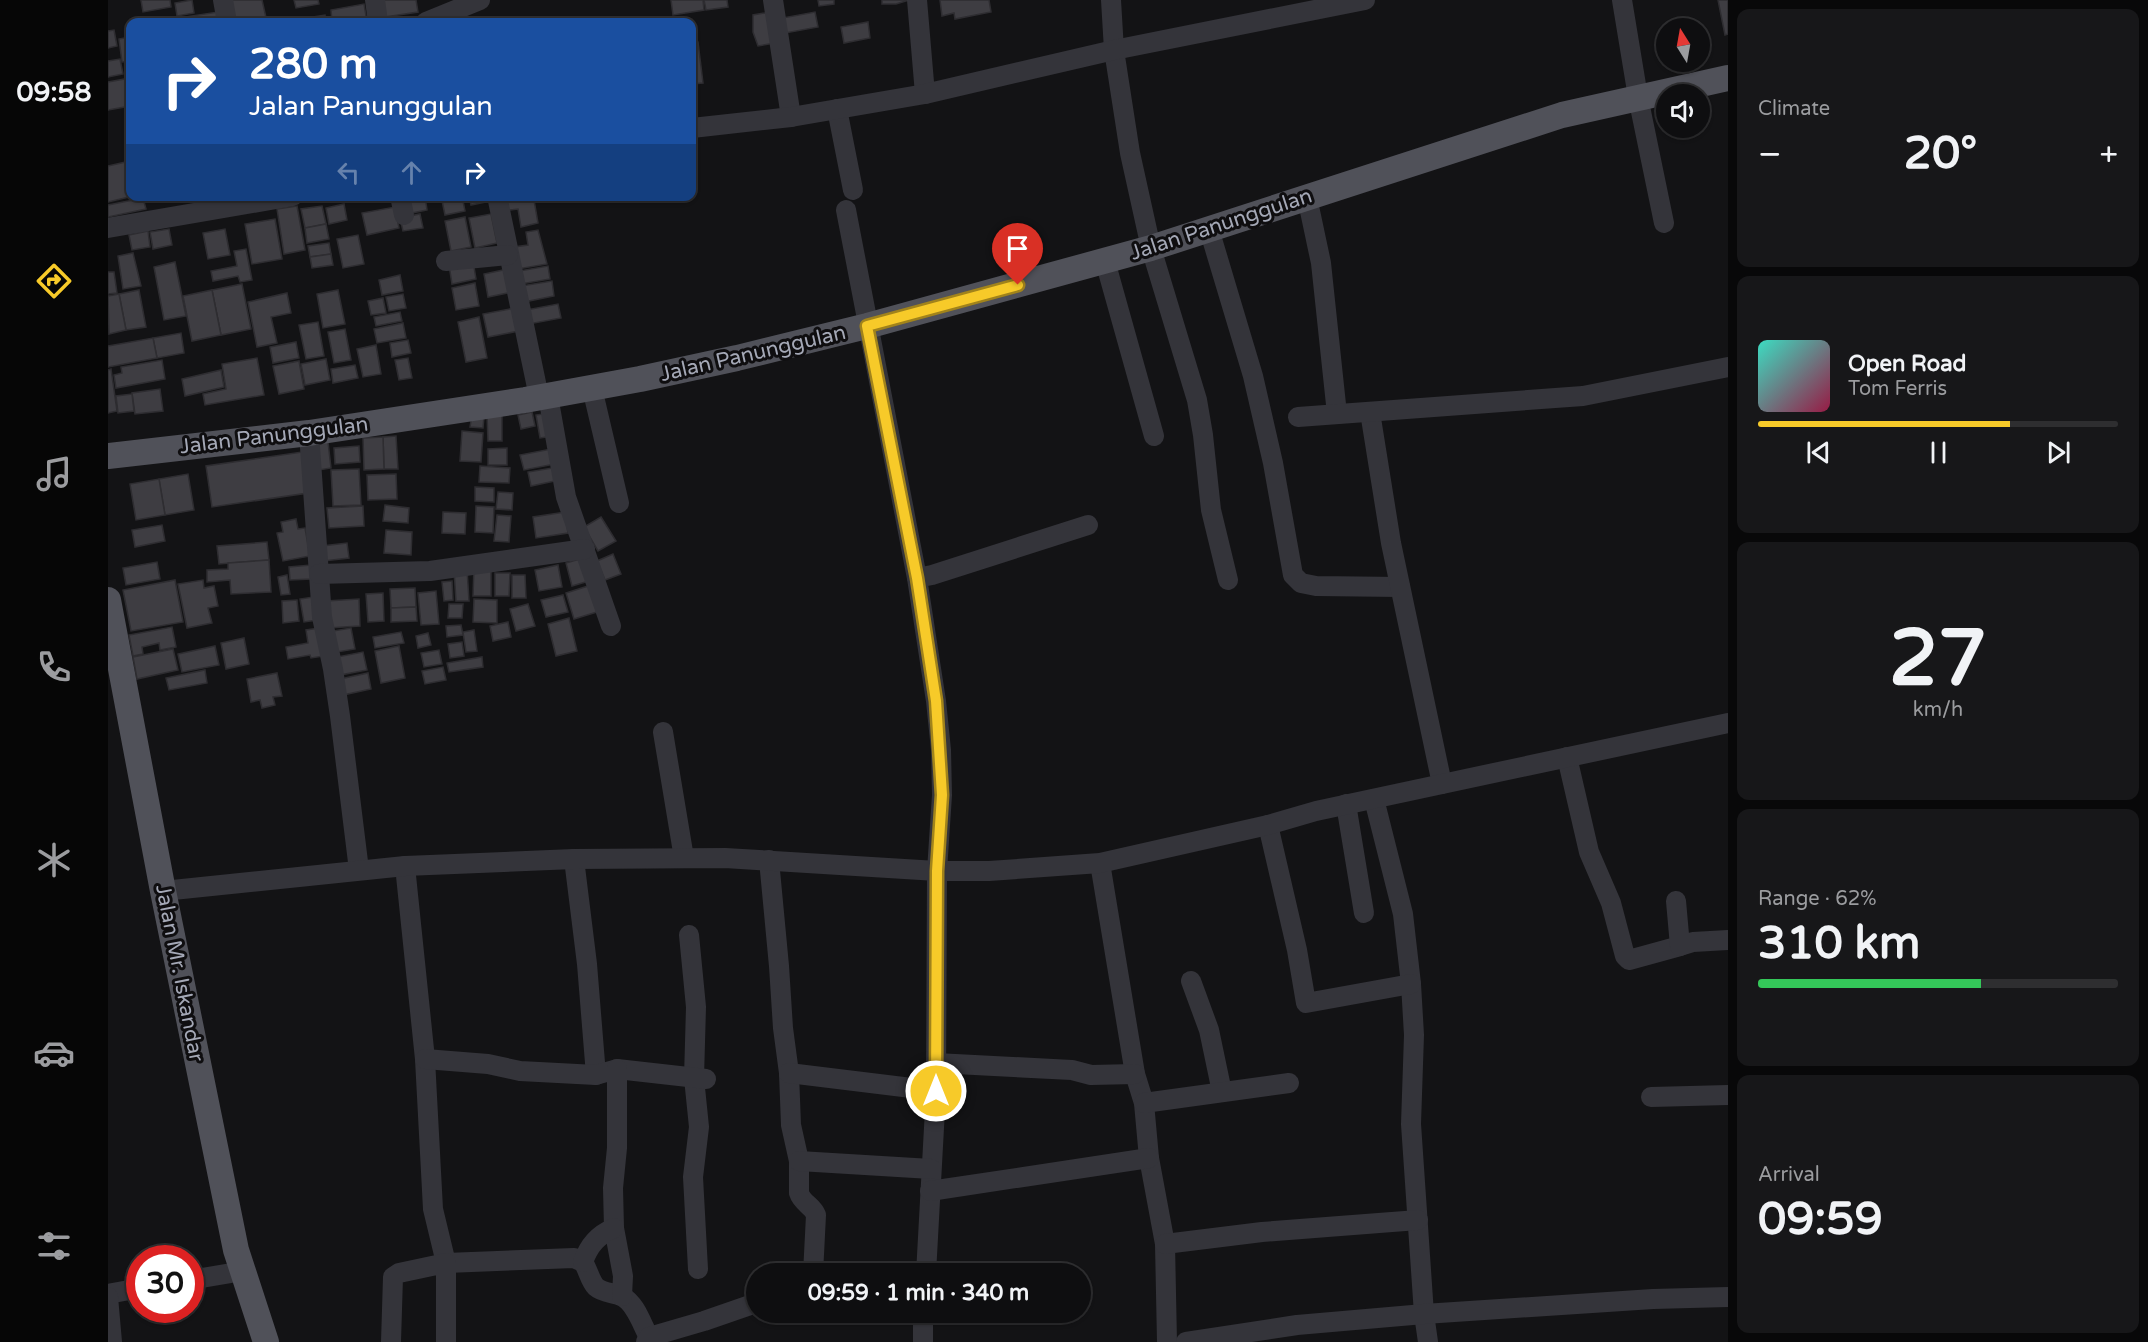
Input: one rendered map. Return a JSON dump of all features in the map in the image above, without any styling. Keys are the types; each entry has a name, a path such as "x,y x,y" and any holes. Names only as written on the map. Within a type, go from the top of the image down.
{"main road":[{"name":"Jalan Panunggulan","path":"108,456 309,433 543,397 736,358 867,326 1151,248 1562,115 1728,78"},
{"name":"Jalan Mr. Iskandar","path":"108,600 163,891 236,1250 266,1342"}],"street":[{"path":"223,0 226,18"},
{"path":"375,0 377,18"},
{"path":"436,18 480,0"},
{"path":"773,0 791,117"},
{"path":"917,0 925,94"},
{"path":"1111,0 1114,50 1130,153 1151,248 1197,400 1211,510 1228,580"},
{"path":"696,128 791,117 925,94 1293,7 1365,0"},
{"path":"1622,0 1638,97 1665,223"},
{"path":"837,109 853,190"},
{"path":"1307,197 1321,263 1337,414"},
{"path":"498,201 508,255 566,497 611,626"},
{"path":"108,228 228,202"},
{"path":"846,210 917,578 936,701 941,750 942,795 937,871 936,1091 927,1263"},
{"path":"1209,229 1258,398 1273,463 1293,574 1301,583 1316,586 1400,587"},
{"path":"446,261 508,255"},
{"path":"1105,261 1154,436"},
{"path":"1298,417 1582,396 1728,367"},
{"path":"592,387 619,503"},
{"path":"1370,412 1400,587 1442,784"},
{"path":"309,433 322,617 340,716 359,870"},
{"path":"917,578 1088,525"},
{"path":"319,574 430,571 585,549"},
{"path":"163,891 405,866 574,859 684,858 937,871 989,871 1100,863 1268,825 1346,804 1728,723"},
{"path":"663,732 684,858"},
{"path":"1567,757 1589,852 1611,903 1625,956 1629,960 1638,959 1693,942 1728,940"},
{"path":"1374,799 1404,914 1411,984 1414,1035 1411,1124 1424,1314 1428,1342"},
{"path":"1346,804 1364,913"},
{"path":"1268,825 1298,950 1306,1003 1411,984"},
{"path":"574,859 587,964 596,1075"},
{"path":"769,861 789,1073 791,1125 798,1161 800,1197 814,1209 816,1215 814,1263"},
{"path":"1100,863 1135,1074 1144,1103 1149,1158 1165,1244 1167,1342"},
{"path":"405,866 425,1059 433,1209 446,1263 446,1342"},
{"path":"1676,901 1680,946"},
{"path":"689,935 700,1078 699,1127 693,1177 698,1269"},
{"path":"1191,981 1209,1030 1222,1092"},
{"path":"425,1059 488,1064 520,1071 596,1075 617,1069 700,1078"},
{"path":"936,1063 1072,1070 1091,1075 1135,1074"},
{"path":"617,1069 617,1148 613,1188 614,1228 623,1276 622,1296"},
{"path":"789,1073 936,1091"},
{"path":"1144,1103 1289,1083"},
{"path":"1651,1097 1728,1095"},
{"path":"930,1191 1149,1158"},
{"path":"798,1161 931,1169"},
{"path":"1165,1244 1262,1232 1418,1220"},
{"path":"614,1228 597,1237 587,1251 583,1262 597,1288 622,1296 632,1306 647,1340 746,1306"},
{"path":"391,1342 393,1277 399,1273 446,1263 566,1258 583,1262"},
{"path":"204,1278 243,1271"},
{"path":"112,1342 108,1295 126,1291"},
{"path":"1185,1342 1298,1324 1653,1299 1728,1297"},
{"path":"922,1342 923,1323"}],"building":[{"path":"141,0 170,0 171,7 143,12"},
{"path":"192,0 194,13 177,16 175,3"},
{"path":"225,0 262,0 266,18 229,18"},
{"path":"294,0 318,0 319,4 296,8"},
{"path":"375,0 416,0 418,12 385,17"},
{"path":"671,0 703,0 704,10 673,15"},
{"path":"704,0 727,0 728,7 706,10"},
{"path":"818,0 834,0 834,4 819,6"},
{"path":"882,0 909,0 896,4 882,4"},
{"path":"940,0 989,0 991,12 955,19 954,13 942,16"},
{"path":"1718,0 1728,0 1728,34 1725,35"},
{"path":"364,4 366,18 332,18 331,10"},
{"path":"218,12 219,18 178,18"},
{"path":"770,12 775,43 758,46 753,32 753,15"},
{"path":"815,12 818,27 780,34 777,19"},
{"path":"325,15 325,18 306,18"},
{"path":"868,22 870,38 844,43 841,27"},
{"path":"114,30 117,46 108,48 108,31"},
{"path":"126,38 126,62 122,62 119,39"},
{"path":"696,42 698,42 703,83 696,84"},
{"path":"120,59 123,74 108,77 108,61"},
{"path":"126,79 126,107 108,110 108,82"},
{"path":"126,162 126,198 108,202 108,166"},
{"path":"144,201 146,209 108,217 108,205"},
{"path":"404,201 426,201 427,210 407,214"},
{"path":"442,201 463,201 465,211 445,215"},
{"path":"470,201 491,201 471,205"},
{"path":"501,201 534,201 538,223 521,227 518,209 503,211"},
{"path":"344,204 347,220 329,224 326,208"},
{"path":"297,206 305,250 284,254 277,209"},
{"path":"322,206 326,224 305,228 301,209"},
{"path":"395,207 399,228 367,235 362,213"},
{"path":"420,214 423,228 403,231 400,218"},
{"path":"491,214 497,243 475,248 469,218"},
{"path":"465,217 471,247 451,251 445,221"},
{"path":"275,219 282,259 252,264 245,224"},
{"path":"326,224 329,239 307,243 305,228"},
{"path":"169,229 172,245 153,249 150,232"},
{"path":"225,229 230,255 208,259 203,233"},
{"path":"538,230 547,264 518,269 514,247 528,245 526,232"},
{"path":"148,231 150,247 132,250 129,235"},
{"path":"358,235 364,264 343,268 337,239"},
{"path":"329,243 331,254 310,257 308,246"},
{"path":"246,249 252,280 240,282 238,276 213,281 211,271 237,266 234,251"},
{"path":"133,253 141,286 123,289 118,256"},
{"path":"331,254 333,265 312,268 310,257"},
{"path":"473,261 476,279 452,284 449,265"},
{"path":"175,262 186,316 164,320 154,267"},
{"path":"548,266 550,279 521,284 519,271"},
{"path":"508,269 512,292 488,297 484,274"},
{"path":"108,272 114,272 117,293 108,294"},
{"path":"400,275 403,291 382,295 379,280"},
{"path":"552,281 554,296 524,302 521,286"},
{"path":"475,283 479,306 456,310 452,288"},
{"path":"242,284 251,329 221,335 212,290"},
{"path":"139,290 146,327 126,330 119,294"},
{"path":"212,290 221,335 192,341 183,296"},
{"path":"338,290 345,324 323,328 317,294"},
{"path":"287,293 291,313 271,317 277,343 257,347 248,302"},
{"path":"119,294 126,330 109,334 108,296"},
{"path":"403,294 406,308 389,311 386,297"},
{"path":"383,298 386,313 371,315 368,301"},
{"path":"558,304 561,318 529,324 526,310"},
{"path":"515,308 519,331 488,337 483,314"},
{"path":"400,312 402,321 376,326 374,317"},
{"path":"479,317 487,358 466,362 458,322"},
{"path":"318,322 324,356 306,359 299,325"},
{"path":"403,323 406,338 377,343 374,329"},
{"path":"345,329 351,360 334,363 328,332"},
{"path":"181,333 184,353 157,358 153,338"},
{"path":"153,338 157,358 108,367 108,346"},
{"path":"408,340 411,353 392,357 390,343"},
{"path":"296,342 299,358 273,363 270,347"},
{"path":"376,345 381,374 363,377 357,349"},
{"path":"257,358 264,395 205,405 203,394 226,389 222,364"},
{"path":"408,358 412,378 399,380 395,360"},
{"path":"326,359 330,380 305,385 301,364"},
{"path":"162,360 165,379 116,388 114,375 122,373 121,367"},
{"path":"299,361 304,389 279,394 273,366"},
{"path":"355,365 358,378 333,383 331,369"},
{"path":"111,369 117,411 108,413 108,370"},
{"path":"221,370 224,387 185,396 182,379"},
{"path":"160,389 163,411 135,414 132,393"},
{"path":"132,394 134,411 118,413 116,396"},
{"path":"532,412 535,426 521,429 518,415"},
{"path":"549,413 553,436 540,438 536,415"},
{"path":"472,415 484,416 483,428 470,427"},
{"path":"487,415 502,415 502,441 488,441"},
{"path":"462,431 483,433 481,462 460,461"},
{"path":"396,436 398,469 384,469 383,437"},
{"path":"383,437 384,469 364,470 363,438"},
{"path":"328,442 331,468 319,470 316,443"},
{"path":"359,446 360,462 335,464 334,448"},
{"path":"507,448 507,465 488,465 488,449"},
{"path":"551,449 555,464 524,470 520,455"},
{"path":"302,452 308,493 212,507 206,466"},
{"path":"480,466 510,468 509,483 479,482"},
{"path":"552,468 555,481 531,486 528,472"},
{"path":"359,469 361,505 333,506 331,470"},
{"path":"188,474 194,510 165,515 159,479"},
{"path":"396,474 397,499 368,500 367,475"},
{"path":"159,479 165,515 136,520 130,484"},
{"path":"475,487 494,488 494,502 475,501"},
{"path":"498,492 513,493 512,510 496,509"},
{"path":"385,505 409,508 408,523 383,521"},
{"path":"363,506 364,526 329,528 327,508"},
{"path":"476,506 494,507 493,533 475,532"},
{"path":"443,512 466,513 465,534 442,533"},
{"path":"565,512 568,533 536,538 533,517"},
{"path":"497,515 511,516 509,542 494,541"},
{"path":"601,517 616,541 598,551 584,527"},
{"path":"296,519 298,529 305,528 310,556 283,561 277,533 283,532 281,522"},
{"path":"162,525 165,541 135,547 132,530"},
{"path":"386,530 412,532 411,555 384,553"},
{"path":"267,542 269,560 219,564 217,546"},
{"path":"347,543 349,558 324,561 322,546"},
{"path":"613,554 621,574 605,580 597,561"},
{"path":"583,558 589,581 572,586 566,563"},
{"path":"269,560 271,592 231,594 230,580 207,582 207,570 228,569 228,563"},
{"path":"157,562 160,579 126,585 123,568"},
{"path":"491,564 491,596 473,596 474,566"},
{"path":"311,565 312,579 290,580 289,567"},
{"path":"558,565 562,587 539,591 535,570"},
{"path":"467,569 469,601 456,601 454,570"},
{"path":"495,573 510,573 509,596 495,596"},
{"path":"287,575 290,594 281,595 278,577"},
{"path":"512,575 525,575 526,598 512,598"},
{"path":"175,580 183,622 131,631 123,590"},
{"path":"203,580 204,588 214,586 218,606 208,608 212,623 187,628 178,584"},
{"path":"452,581 453,600 444,601 442,582"},
{"path":"588,586 597,612 574,619 566,593"},
{"path":"415,588 416,607 391,608 390,589"},
{"path":"436,591 439,624 421,625 418,593"},
{"path":"383,593 384,621 368,622 366,594"},
{"path":"563,595 568,612 546,617 541,600"},
{"path":"313,597 317,620 304,622 300,599"},
{"path":"359,599 360,626 328,628 326,601"},
{"path":"474,599 497,600 497,623 473,622"},
{"path":"297,600 299,621 283,623 282,601"},
{"path":"449,604 463,604 462,618 448,618"},
{"path":"528,604 535,626 516,631 510,609"},
{"path":"416,607 417,621 391,622 391,608"},
{"path":"569,618 577,651 556,656 548,624"},
{"path":"508,622 511,637 493,641 490,626"},
{"path":"461,625 463,635 447,637 446,626"},
{"path":"172,627 176,647 160,650 159,643 142,647 143,654 133,656 129,635"},
{"path":"319,628 324,656 311,658 310,655 288,659 286,647 308,643 306,630"},
{"path":"351,628 355,649 337,652 333,631"},
{"path":"474,630 477,651 466,652 463,632"},
{"path":"401,632 404,643 375,648 373,637"},
{"path":"428,633 431,645 418,648 416,636"},
{"path":"244,638 249,664 226,669 221,643"},
{"path":"462,642 464,656 450,658 448,644"},
{"path":"215,646 219,665 182,672 178,654"},
{"path":"399,646 405,678 381,683 375,651"},
{"path":"173,649 178,670 137,679 133,657"},
{"path":"439,650 442,664 424,667 421,653"},
{"path":"363,652 367,670 340,675 337,657"},
{"path":"482,657 483,667 449,672 447,663"},
{"path":"443,667 446,680 425,684 422,671"},
{"path":"205,670 207,683 169,690 166,678"},
{"path":"277,673 282,696 273,697 275,705 262,708 260,700 251,702 247,679"},
{"path":"368,673 371,689 343,695 340,679"}],"route":[{"path":"936,1091 937,871 942,795 941,750 936,701 917,578 867,326 1018,285"}]}
